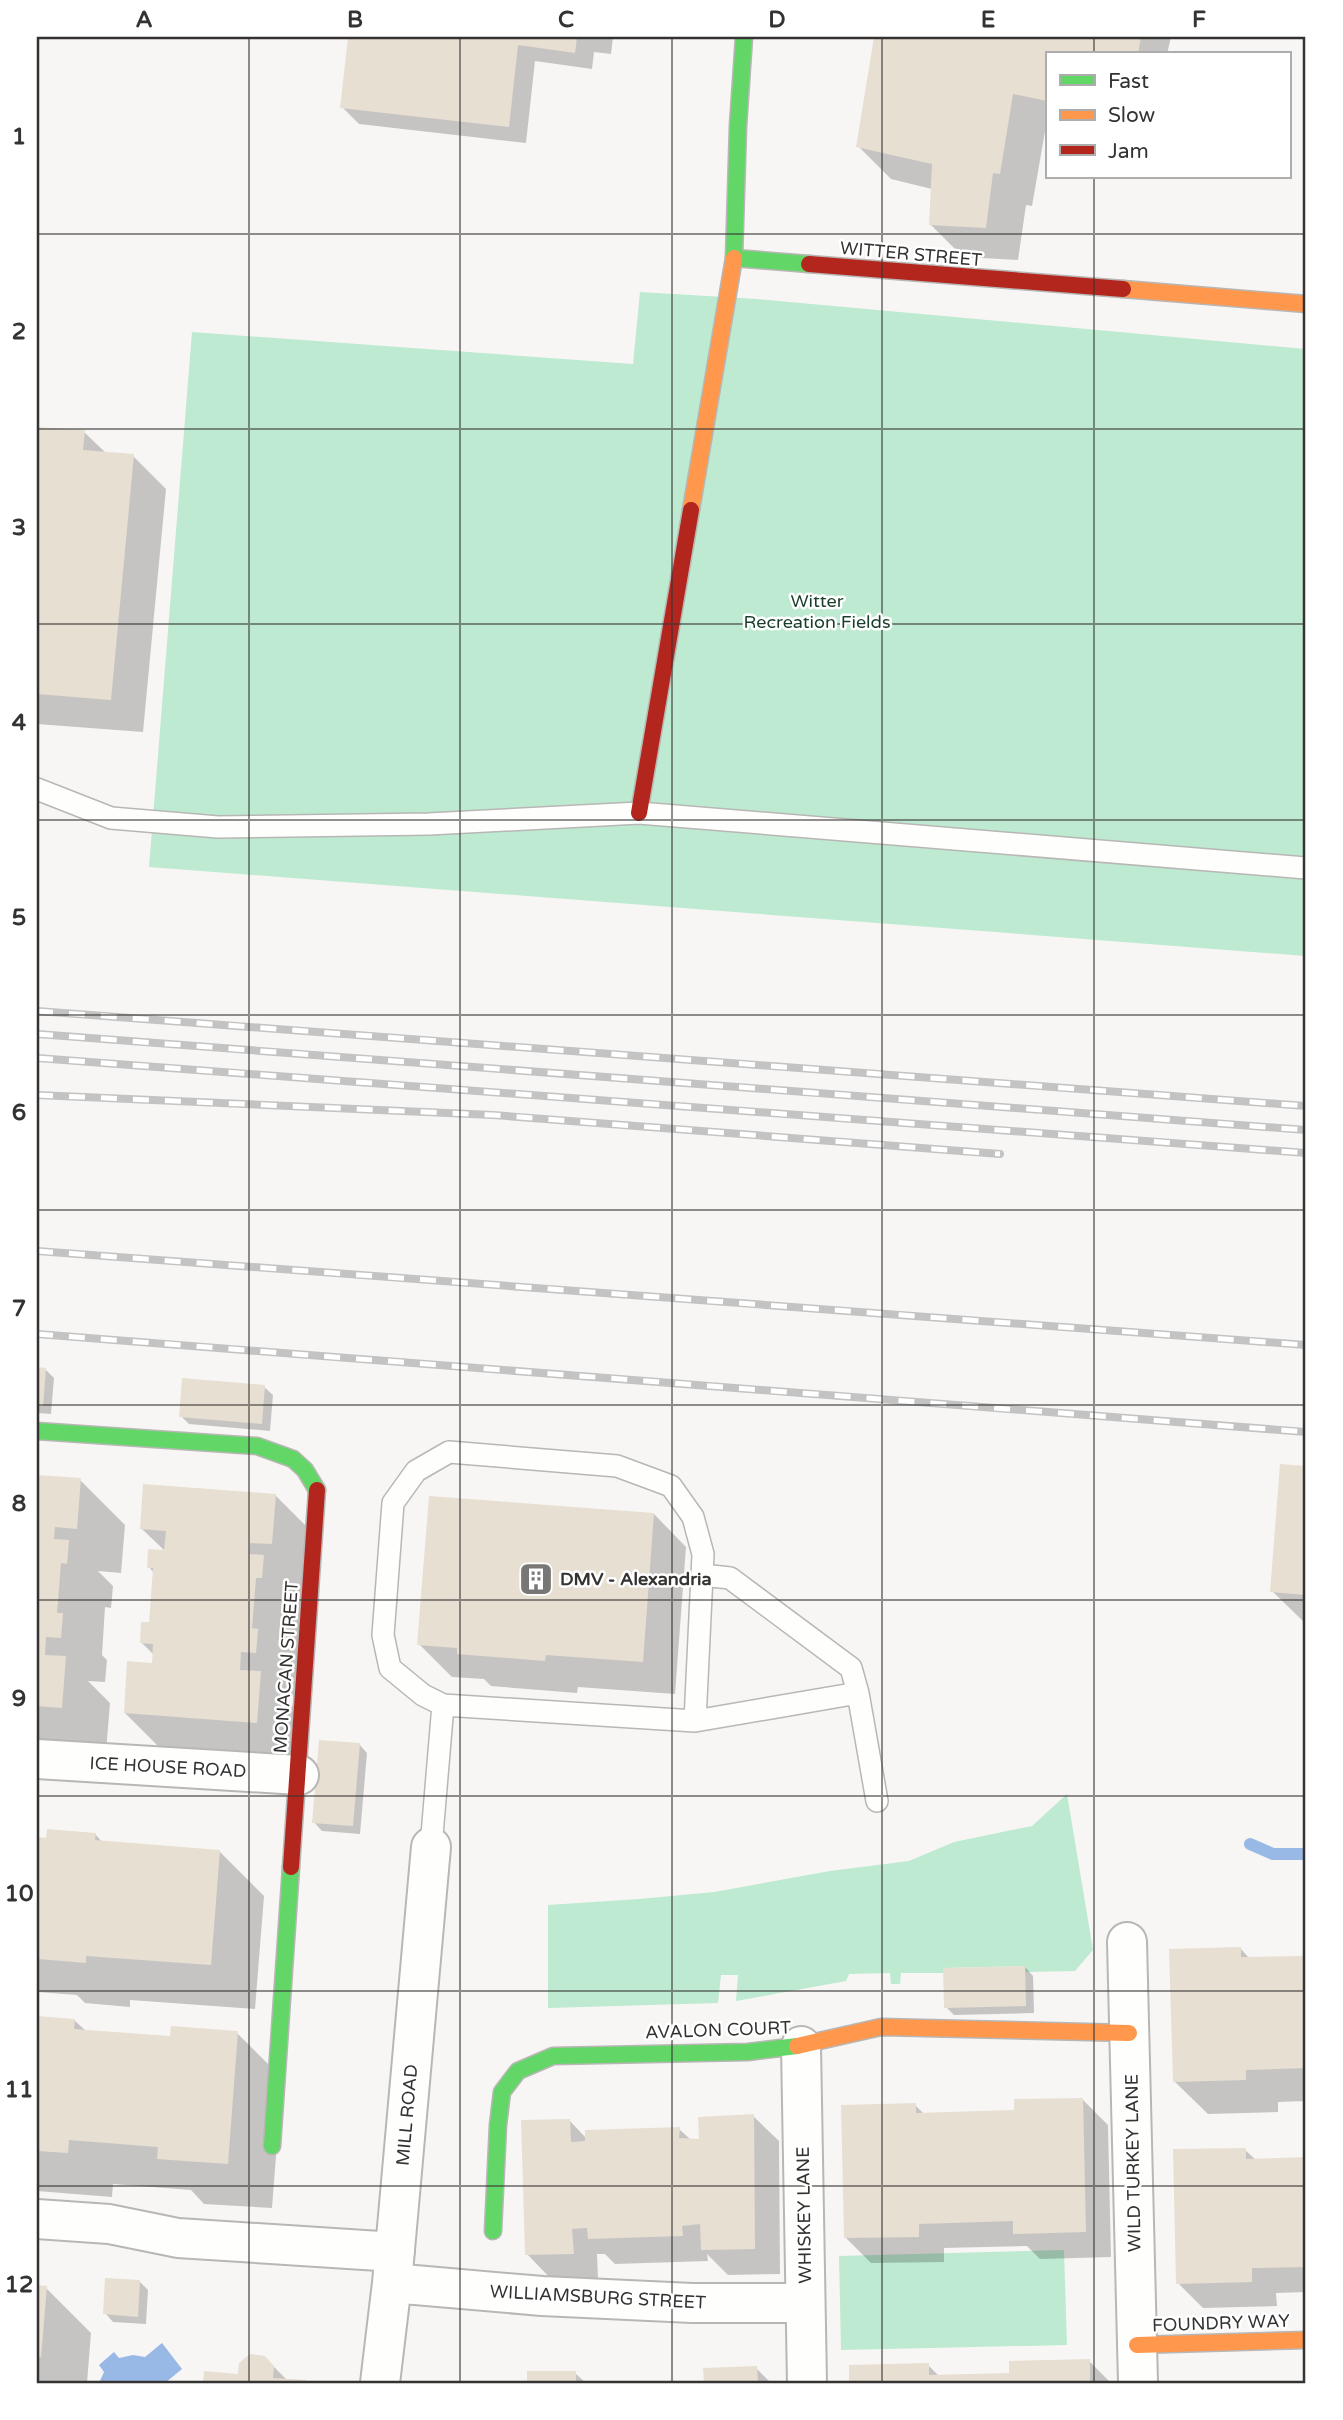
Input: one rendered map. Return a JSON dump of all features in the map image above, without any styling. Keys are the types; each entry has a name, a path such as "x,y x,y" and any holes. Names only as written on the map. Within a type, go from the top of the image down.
{"street":[{"path":"639,813 734,258 744,37"},
{"name":"WITTER STREET","path":"734,258 1306,304"},
{"name":"MONACAN STREET","path":"37,1431 257,1446 281,1452 303,1465 317,1488 272,2146"},
{"name":"ICE HOUSE ROAD","path":"37,1759 299,1775"},
{"name":"MILL ROAD","path":"380,2383 431,1847"},
{"name":"WILD TURKEY LANE","path":"1127,1942 1138,2383"},
{"name":"AVALON COURT","path":"493,2231 502,2092 518,2071 553,2056 748,2052 801,2046 881,2028 1129,2033"},
{"name":"WHISKEY LANE","path":"801,2046 807,2383"},
{"name":"WILLIAMSBURG STREET","path":"37,2219 109,2224 178,2238 393,2268 542,2296 692,2303 805,2303"},
{"name":"FOUNDRY WAY","path":"1137,2345 1306,2340"}],"lane":[{"path":"37,789 111,818 218,827 429,824 639,813 1306,868"},
{"path":"695,1721 703,1554 693,1517 671,1486 617,1466 449,1452 416,1471 393,1503 383,1635 390,1668 423,1695 443,1704 695,1721 858,1693"},
{"path":"702,1575 730,1578 851,1668 877,1801"},
{"path":"431,1847 443,1704"}],"green space":[{"name":"Witter Recreation Fields","path":"640,292 757,299 1306,349 1306,956 149,867 192,332 633,364"},
{"path":"1067,1794 1093,1950 1075,1971 1026,1972 1025,1966 944,1968 943,1973 901,1973 900,1984 891,1984 890,1973 849,1974 846,1981 736,2001 738,1975 721,1975 718,2003 548,2008 548,1905 714,1892 830,1871 909,1861 954,1842 1032,1826"},
{"path":"1064,2250 1067,2345 841,2350 839,2256"}],"water":[{"path":"162,2343 182,2369 165,2383 99,2383 104,2372 99,2365 114,2352 119,2358 133,2355 145,2357"}],"building":[{"path":"348,37 577,37 575,53 518,45 509,127 340,108"},
{"path":"874,37 1141,37 1138,52 1046,52 1046,101 1013,94 1000,174 993,173 986,228 929,225 932,164 856,147"},
{"path":"37,427 85,430 83,450 134,454 111,700 37,694"},
{"path":"37,1367 46,1368 43,1406 37,1406"},
{"path":"182,1378 265,1385 262,1424 179,1417"},
{"path":"1280,1464 1306,1466 1306,1595 1270,1592"},
{"path":"37,1475 81,1478 77,1529 55,1527 54,1539 69,1540 67,1564 61,1563 57,1613 63,1613 61,1638 46,1637 45,1655 66,1656 62,1708 37,1706"},
{"path":"143,1484 276,1494 272,1544 250,1543 249,1554 264,1555 262,1578 256,1578 252,1628 258,1629 256,1653 241,1652 240,1670 261,1671 257,1723 124,1713 127,1661 152,1663 153,1644 140,1643 141,1622 149,1622 153,1568 147,1568 148,1549 164,1550 166,1531 140,1529"},
{"name":"DMV - Alexandria","path":"429,1496 654,1513 643,1662 546,1655 545,1661 457,1654 457,1648 417,1645"},
{"path":"319,1740 360,1743 353,1826 312,1823"},
{"path":"47,1829 96,1833 95,1840 220,1850 211,1965 86,1956 86,1963 38,1959 37,1837 46,1838"},
{"path":"1303,1944 1306,1944 1306,2068 1246,2070 1246,2080 1173,2082 1169,1949 1241,1947 1241,1957 1303,1956"},
{"path":"1025,1966 1026,2006 944,2008 943,1968"},
{"path":"37,2016 75,2019 74,2029 170,2036 171,2026 238,2031 228,2164 157,2159 158,2147 69,2140 68,2153 37,2151"},
{"path":"1083,2098 1086,2232 1013,2234 1013,2221 919,2224 919,2237 844,2238 841,2105 916,2103 916,2113 1014,2110 1014,2099"},
{"path":"754,2114 755,2249 701,2250 700,2224 682,2226 683,2236 588,2239 587,2228 572,2229 574,2254 525,2255 521,2120 570,2119 571,2142 585,2141 585,2130 680,2127 679,2138 699,2139 698,2117"},
{"path":"1246,2148 1246,2159 1306,2157 1306,2267 1252,2268 1252,2282 1176,2284 1173,2149"},
{"path":"105,2278 140,2280 138,2317 103,2314"},
{"path":"37,2285 47,2286 41,2357 37,2357"},
{"path":"250,2354 265,2356 274,2366 273,2378 306,2380 306,2383 203,2383 204,2371 238,2374 239,2363"},
{"path":"1090,2359 1090,2383 849,2383 849,2365 929,2363 929,2375 1009,2373 1009,2361"},
{"path":"757,2366 758,2383 704,2383 703,2368"},
{"path":"527,2371 576,2371 576,2383 527,2383"}],"waterway":[{"path":"1250,1844 1273,1854 1306,1854"}],"railway":[{"path":"37,1011 1306,1106"},
{"path":"37,1034 1306,1130"},
{"path":"37,1058 1306,1153"},
{"path":"37,1095 493,1115 1000,1154"},
{"path":"37,1251 1306,1345"},
{"path":"37,1334 1306,1432"}],"traffic: fast":[{"path":"744,37 734,258 809,264"},
{"path":"37,1431 257,1446 293,1459 305,1470 317,1490"},
{"path":"272,2146 291,1867"},
{"path":"493,2231 502,2092 518,2071 553,2056 748,2052 797,2046"}],"traffic: slow":[{"path":"691,510 734,258"},
{"path":"1123,289 1306,304"},
{"path":"797,2046 881,2027 1129,2033"},
{"path":"1137,2345 1306,2340"}],"traffic: jam":[{"path":"809,264 1123,289"},
{"path":"639,813 691,510"},
{"path":"291,1867 317,1490"}],"place":[{"name":"DMV - Alexandria","path":"536,1579"}]}
